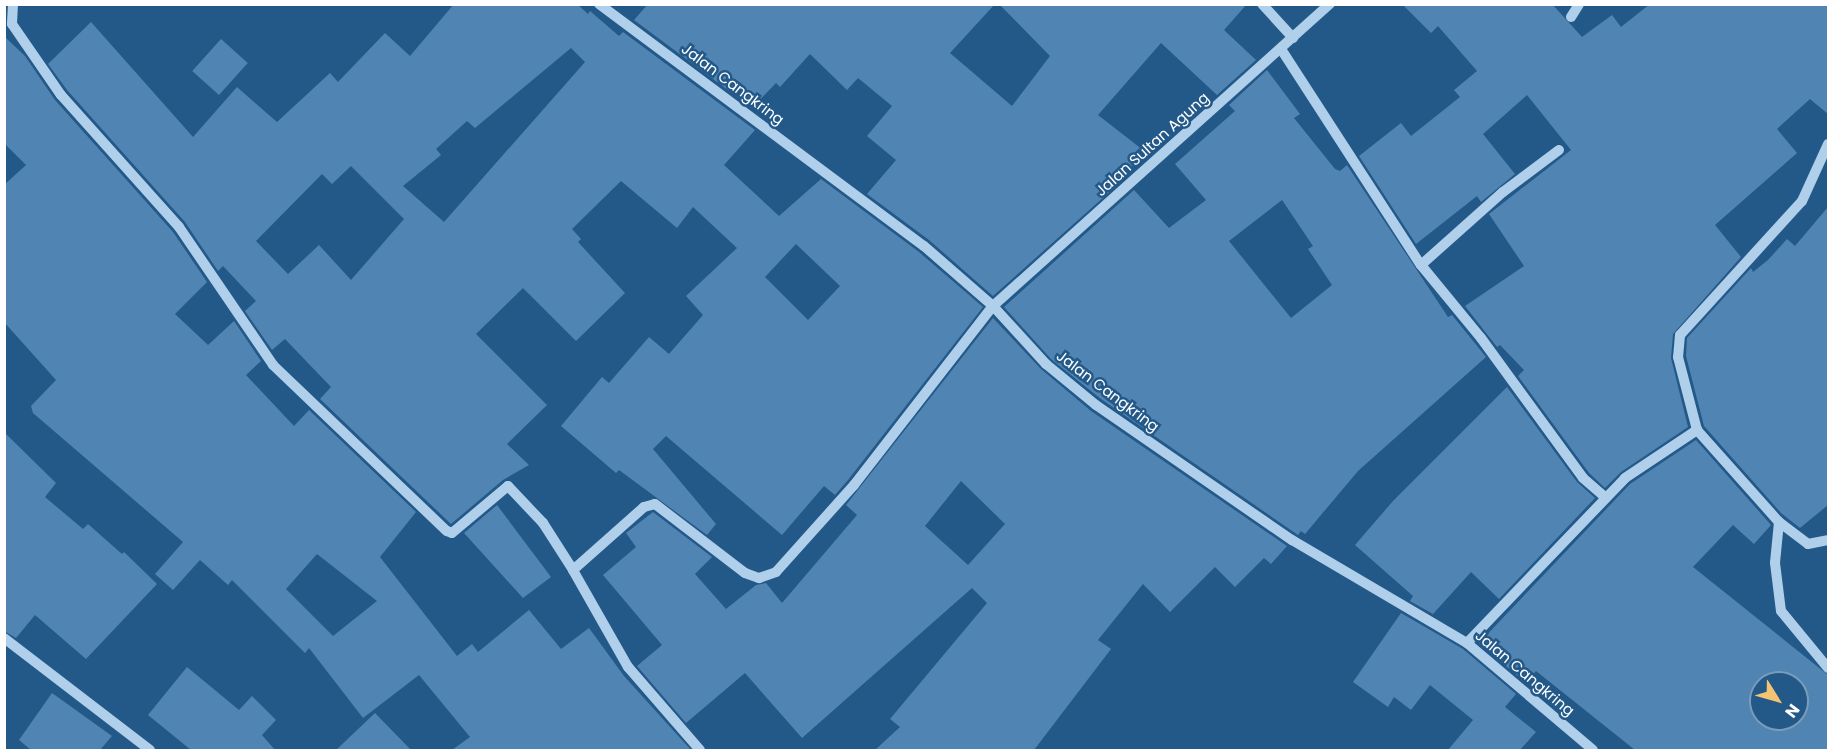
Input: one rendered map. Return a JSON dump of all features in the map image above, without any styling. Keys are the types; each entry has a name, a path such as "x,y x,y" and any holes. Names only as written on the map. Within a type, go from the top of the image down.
{"street":[{"path":"13,4 12,24 61,95 179,227 236,305 273,365 447,531 453,533 507,486 543,523 573,570 628,667 700,750"},
{"name":"Jalan Cangkring","path":"599,4 924,246 993,306 1046,364 1096,405 1293,540 1467,643 1593,750"},
{"path":"1262,4 1293,38"},
{"name":"Jalan Sultan Agung","path":"573,570 644,507 655,504 745,573 759,578 776,572 854,485 993,306 1330,4"},
{"path":"1571,17 1579,4"},
{"path":"1281,50 1421,265 1481,338 1583,478 1605,497"},
{"path":"1828,144 1802,201 1680,335 1678,357 1683,385 1697,430 1779,522 1808,544 1828,540"},
{"path":"1421,265 1503,192 1559,150"},
{"path":"1467,643 1624,478 1697,430"},
{"path":"1779,522 1775,563 1780,611 1828,668"},
{"path":"4,638 150,750"}],"building":[{"path":"454,4 577,4 588,14 590,11 619,36 623,32 755,130 724,165 779,216 821,179 919,252 983,307 835,495 824,486 782,535 666,436 653,449 716,524 707,535 619,470 616,473 561,426 602,377 609,383 649,337 669,354 703,315 686,296 737,248 693,207 677,228 621,181 572,229 581,239 578,242 625,293 576,341 523,288 476,334 547,405 507,444 529,465 503,480 451,524 320,399 331,387 285,339 272,350 245,311 256,301 223,266 218,271 185,222 67,90 48,64 91,22 193,137 237,87 277,122 330,73 338,82 385,33 410,56","holes":["571,48 585,62 444,222 403,186 441,155 436,149 467,121 475,128","351,166 404,219 351,280 319,245 288,274 256,241 322,174 332,184","796,244 840,286 808,320 765,277"]},
{"path":"648,4 995,4 950,53 1012,106 1050,56 999,4 1247,4 1224,30 1256,60 1217,95 1161,43 1098,115 1143,150 1124,179 993,296 929,240 867,194 896,160 867,136 892,106 858,78 847,90 810,54 780,87 776,83 752,108 634,20"},
{"path":"1402,4 1552,4 1582,37 1612,15 1621,27 1650,4 1828,4 1828,114 1810,99 1777,129 1797,153 1715,225 1741,257 1673,334 1671,358 1688,427 1621,472 1605,488 1589,473 1518,376 1524,370 1500,345 1497,347 1465,306 1524,266 1489,214 1571,150 1527,95 1483,134 1515,174 1481,202 1477,196 1416,244 1359,156 1401,123 1411,136 1460,97 1454,90 1477,71 1438,26 1431,33"},
{"path":"4,36 25,56 55,100 173,232 207,282 175,314 208,345 234,321 261,361 246,375 294,426 309,410 416,512 380,557 457,656 472,644 478,652 529,610 561,649 589,628 624,676 691,750 452,750 470,737 419,675 363,718 309,648 305,653 232,580 228,585 200,560 173,590 155,574 183,542 33,413 31,406 56,380 4,322 4,185 26,165 4,143","holes":["317,554 377,601 333,636 286,589"]},
{"path":"221,39 248,63 219,95 192,71"},
{"path":"1267,70 1300,114 1294,118 1335,169 1340,171 1347,165 1448,317 1452,315 1486,357 1358,471 1305,534 1301,531 1298,535 1101,399 1051,359 1004,307 1134,190 1169,228 1206,200 1175,164 1235,111 1229,105","holes":["1282,200 1313,246 1308,249 1332,285 1291,318 1229,241"]},
{"path":"1828,207 1828,505 1800,528 1781,513 1704,426 1686,356 1687,338 1751,268 1753,272 1768,260 1787,239 1795,246"},
{"path":"993,318 1041,369 1091,411 1287,546 1271,564 1264,558 1235,587 1215,567 1170,612 1143,584 1098,640 1111,649 1034,750 875,750 900,727 890,719 987,603 972,588 802,738 745,673 686,723 637,666 662,645 603,575 636,547 626,533 653,512 712,557 695,574 726,609 756,585 766,583 782,603 857,515 846,505","holes":["961,481 1005,524 968,565 925,526"]},
{"path":"1507,387 1577,482 1595,498 1499,599 1471,572 1433,614 1410,601 1413,596 1355,545 1393,501"},
{"path":"4,432 56,483 45,497 83,529 88,524 122,554 124,552 157,584 86,659 35,615 16,638 4,631"},
{"path":"1696,440 1771,525 1754,544 1733,525 1693,567 1828,675 1828,750 1635,750 1536,671 1526,683 1479,643 1630,484"},
{"path":"497,505 551,577 523,598 464,533"},
{"path":"1401,613 1463,649 1516,694 1505,707 1536,732 1520,750 1448,750 1473,720 1430,685 1411,710 1394,697 1388,707 1353,682"},
{"path":"187,667 239,710 252,696 276,720 262,735 275,750 191,750 148,715"},
{"path":"52,693 112,736 100,750 31,750 19,740"},
{"path":"375,713 411,750 336,750"}]}
